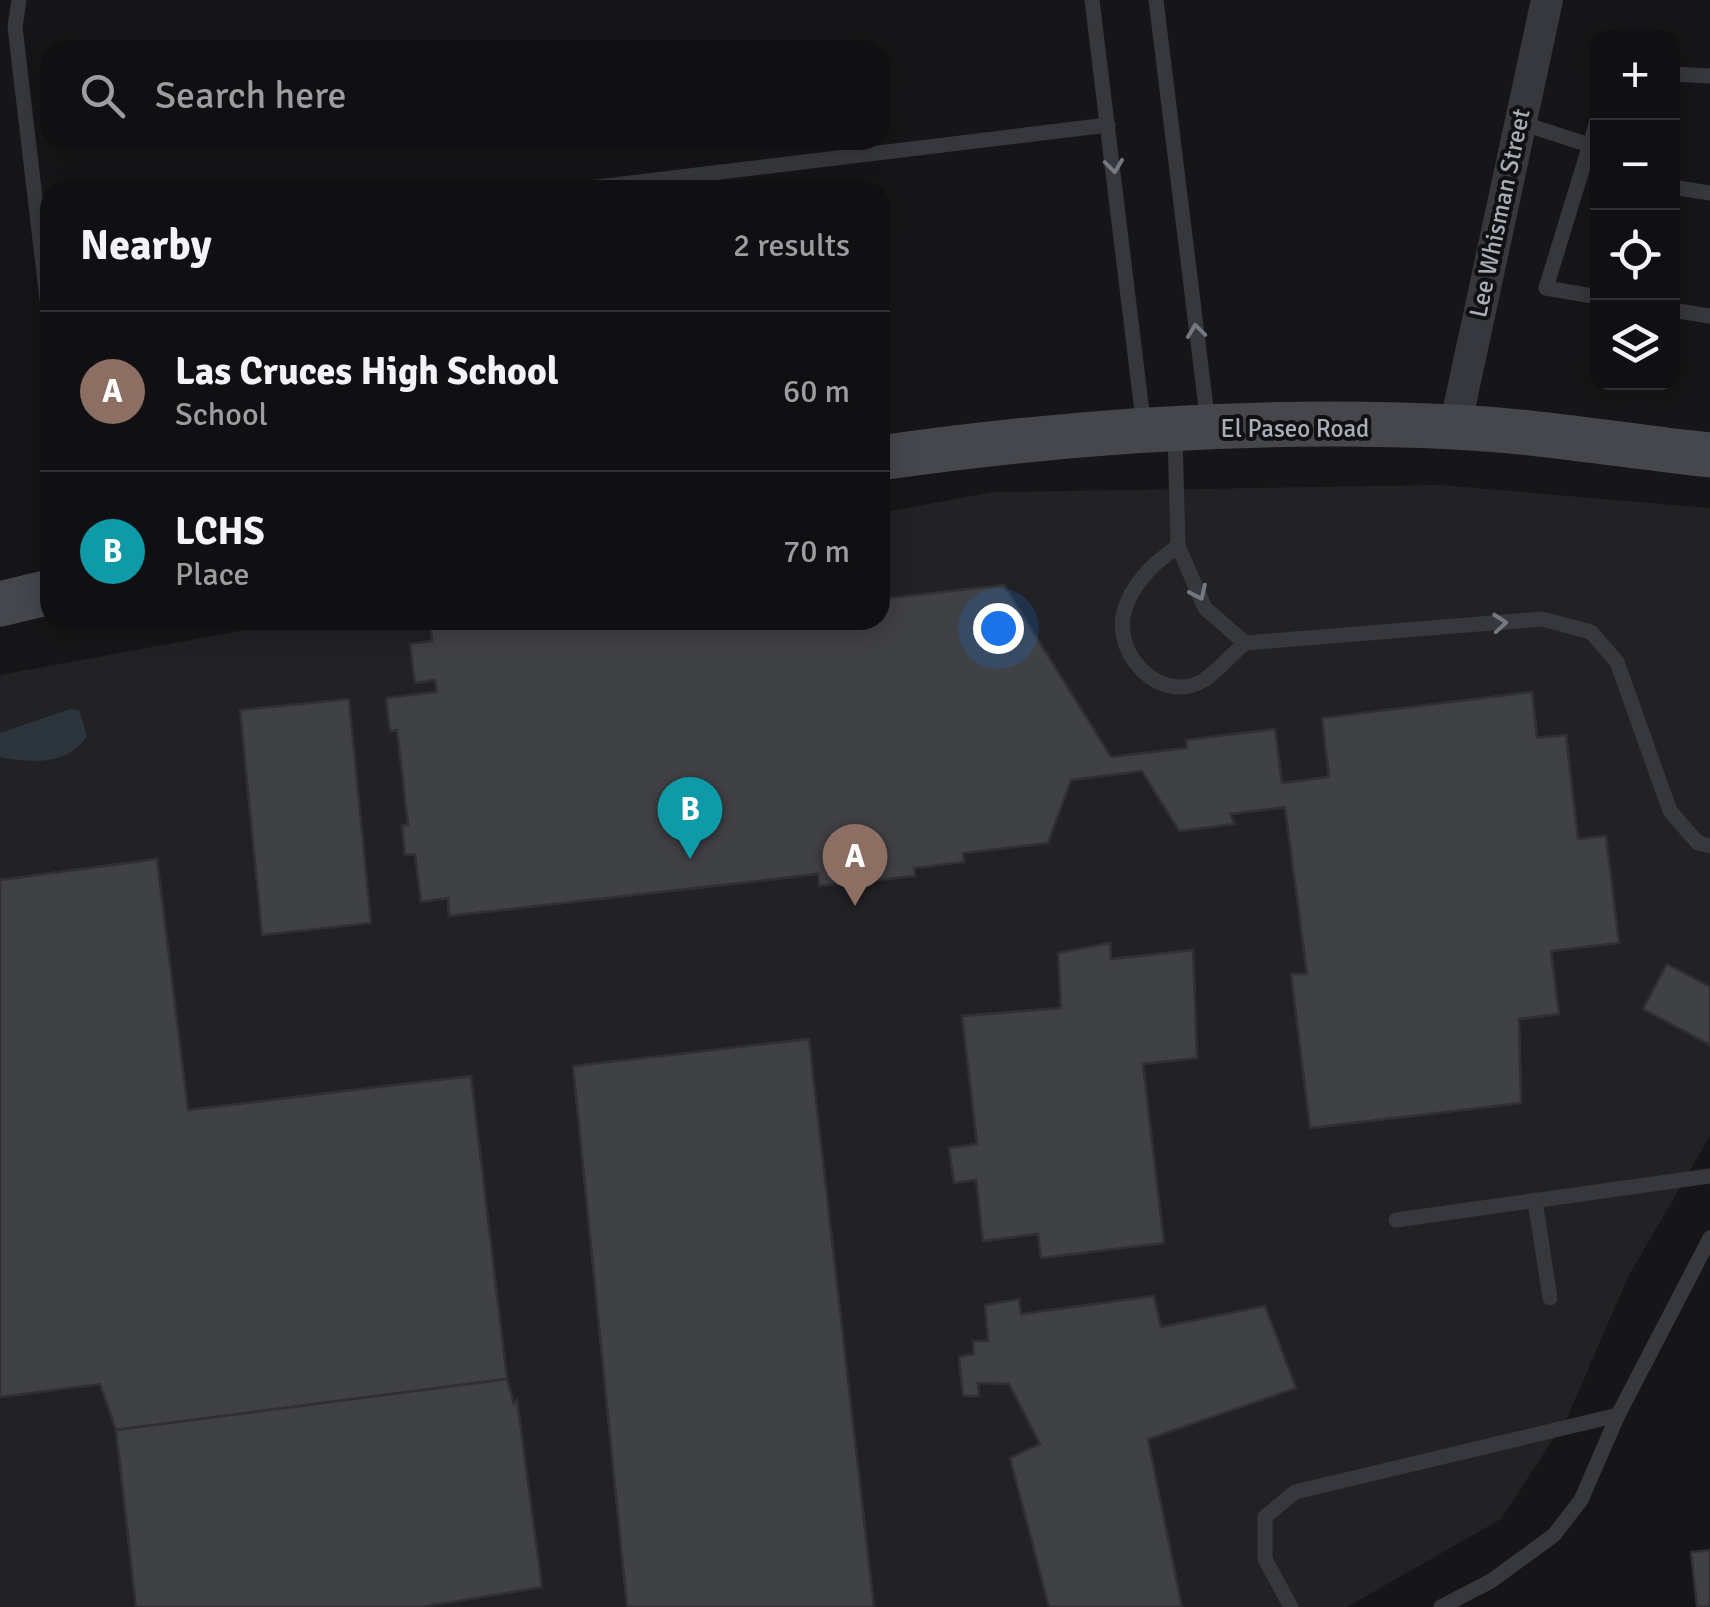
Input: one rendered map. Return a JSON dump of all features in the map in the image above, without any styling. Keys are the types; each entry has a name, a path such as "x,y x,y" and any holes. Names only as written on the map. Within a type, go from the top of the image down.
{"main road":[{"name":"El Paseo Road","path":"890,457 1176,430 1455,427 1710,455"},
{"path":"0,604 40,594"}],"street":[{"name":"Lee Whisman Street","path":"1455,427 1547,0"}],"lane":[{"path":"19,0 15,27 40,208"},
{"path":"1092,0 1108,125 1176,430"},
{"path":"1156,0 1178,546 1206,608 1245,642"},
{"path":"1680,74 1710,76"},
{"path":"1590,296 1546,288 1589,175 1589,145 1597,120"},
{"path":"1518,122 1589,145"},
{"path":"655,180 1108,125"},
{"path":"1680,189 1710,193"},
{"path":"1680,311 1710,316"},
{"path":"1178,546 1147,568 1125,606 1122,640 1136,667 1166,684 1202,682 1245,642 1542,619 1592,632 1618,662 1670,812 1698,843 1710,846"},
{"path":"1396,1220 1710,1176"},
{"path":"1535,1200 1550,1298"},
{"path":"1441,1607 1491,1582 1554,1535 1581,1500 1618,1415 1710,1238"},
{"path":"1292,1607 1264,1559 1265,1516 1295,1492 1618,1415"}],"shaded area":[{"path":"1440,485 1710,508 1710,1136 1628,1277 1567,1418 1501,1519 1347,1607 0,1607 0,675 245,630 890,630 890,511 993,492"},
{"path":"70,709 79,710 87,736 69,753 36,761 0,757 0,733"}],"building":[{"path":"1004,585 1111,757 1187,748 1186,740 1275,729 1282,783 1329,777 1322,718 1532,692 1537,738 1566,735 1578,839 1606,836 1619,943 1551,951 1559,1014 1519,1019 1521,1103 1310,1128 1291,974 1307,974 1285,807 1230,814 1235,824 1179,831 1142,771 1071,780 1048,843 963,853 964,862 914,868 915,876 819,886 818,874 449,916 448,898 421,902 415,854 405,855 402,825 408,825 397,730 390,731 386,698 437,692 435,680 415,683 410,644 432,641 431,630 890,630 890,598"},
{"path":"1004,585 1111,757 1187,748 1186,740 1275,729 1282,783 1329,777 1322,718 1532,692 1537,738 1566,735 1578,839 1606,836 1619,943 1551,951 1559,1014 1519,1019 1521,1103 1310,1128 1291,974 1307,974 1285,807 1230,814 1235,824 1179,831 1142,771 1071,780 1048,843 963,853 964,862 914,868 915,876 819,886 818,874 449,916 448,898 421,902 415,854 405,855 402,825 408,825 397,730 390,731 386,698 437,692 435,680 415,683 410,644 432,641 431,630 890,630 890,598"},
{"path":"349,699 371,923 262,935 240,710"},
{"path":"157,859 188,1110 471,1076 507,1379 514,1404 517,1400 542,1587 422,1607 136,1607 116,1430 100,1384 0,1397 0,880"},
{"path":"157,859 188,1110 471,1076 507,1379 116,1430 100,1384 0,1397 0,880"},
{"path":"1110,943 1111,959 1193,950 1197,1058 1143,1064 1164,1243 1041,1258 1038,1234 983,1241 976,1180 954,1183 949,1148 977,1144 962,1016 1061,1008 1058,953"},
{"path":"1110,943 1111,959 1193,950 1197,1058 1143,1064 1164,1243 1041,1258 1038,1234 983,1241 976,1180 954,1183 949,1148 977,1144 962,1016 1061,1008 1058,953"},
{"path":"1667,964 1710,987 1710,1045 1643,1009"},
{"path":"809,1039 874,1607 627,1607 573,1066"},
{"path":"809,1039 874,1607 627,1607 573,1066"},
{"path":"1154,1296 1161,1327 1265,1306 1296,1388 1148,1439 1182,1607 1049,1607 1010,1458 1040,1444 1009,1384 978,1383 979,1396 963,1396 959,1357 974,1354 973,1341 988,1341 985,1305 1019,1299 1021,1314"},
{"path":"1154,1296 1161,1327 1265,1306 1296,1388 1148,1439 1182,1607 1049,1607 1010,1458 1040,1444 1009,1384 978,1383 979,1396 963,1396 959,1357 974,1354 973,1341 988,1341 985,1305 1019,1299 1021,1314"},
{"path":"507,1379 514,1404 517,1400 542,1587 422,1607 136,1607 116,1430"},
{"path":"1710,1550 1710,1607 1697,1607 1691,1552"}],"place":[{"name":"LCHS","path":"690,859"},
{"name":"Las Cruces High School","path":"855,906"}]}
